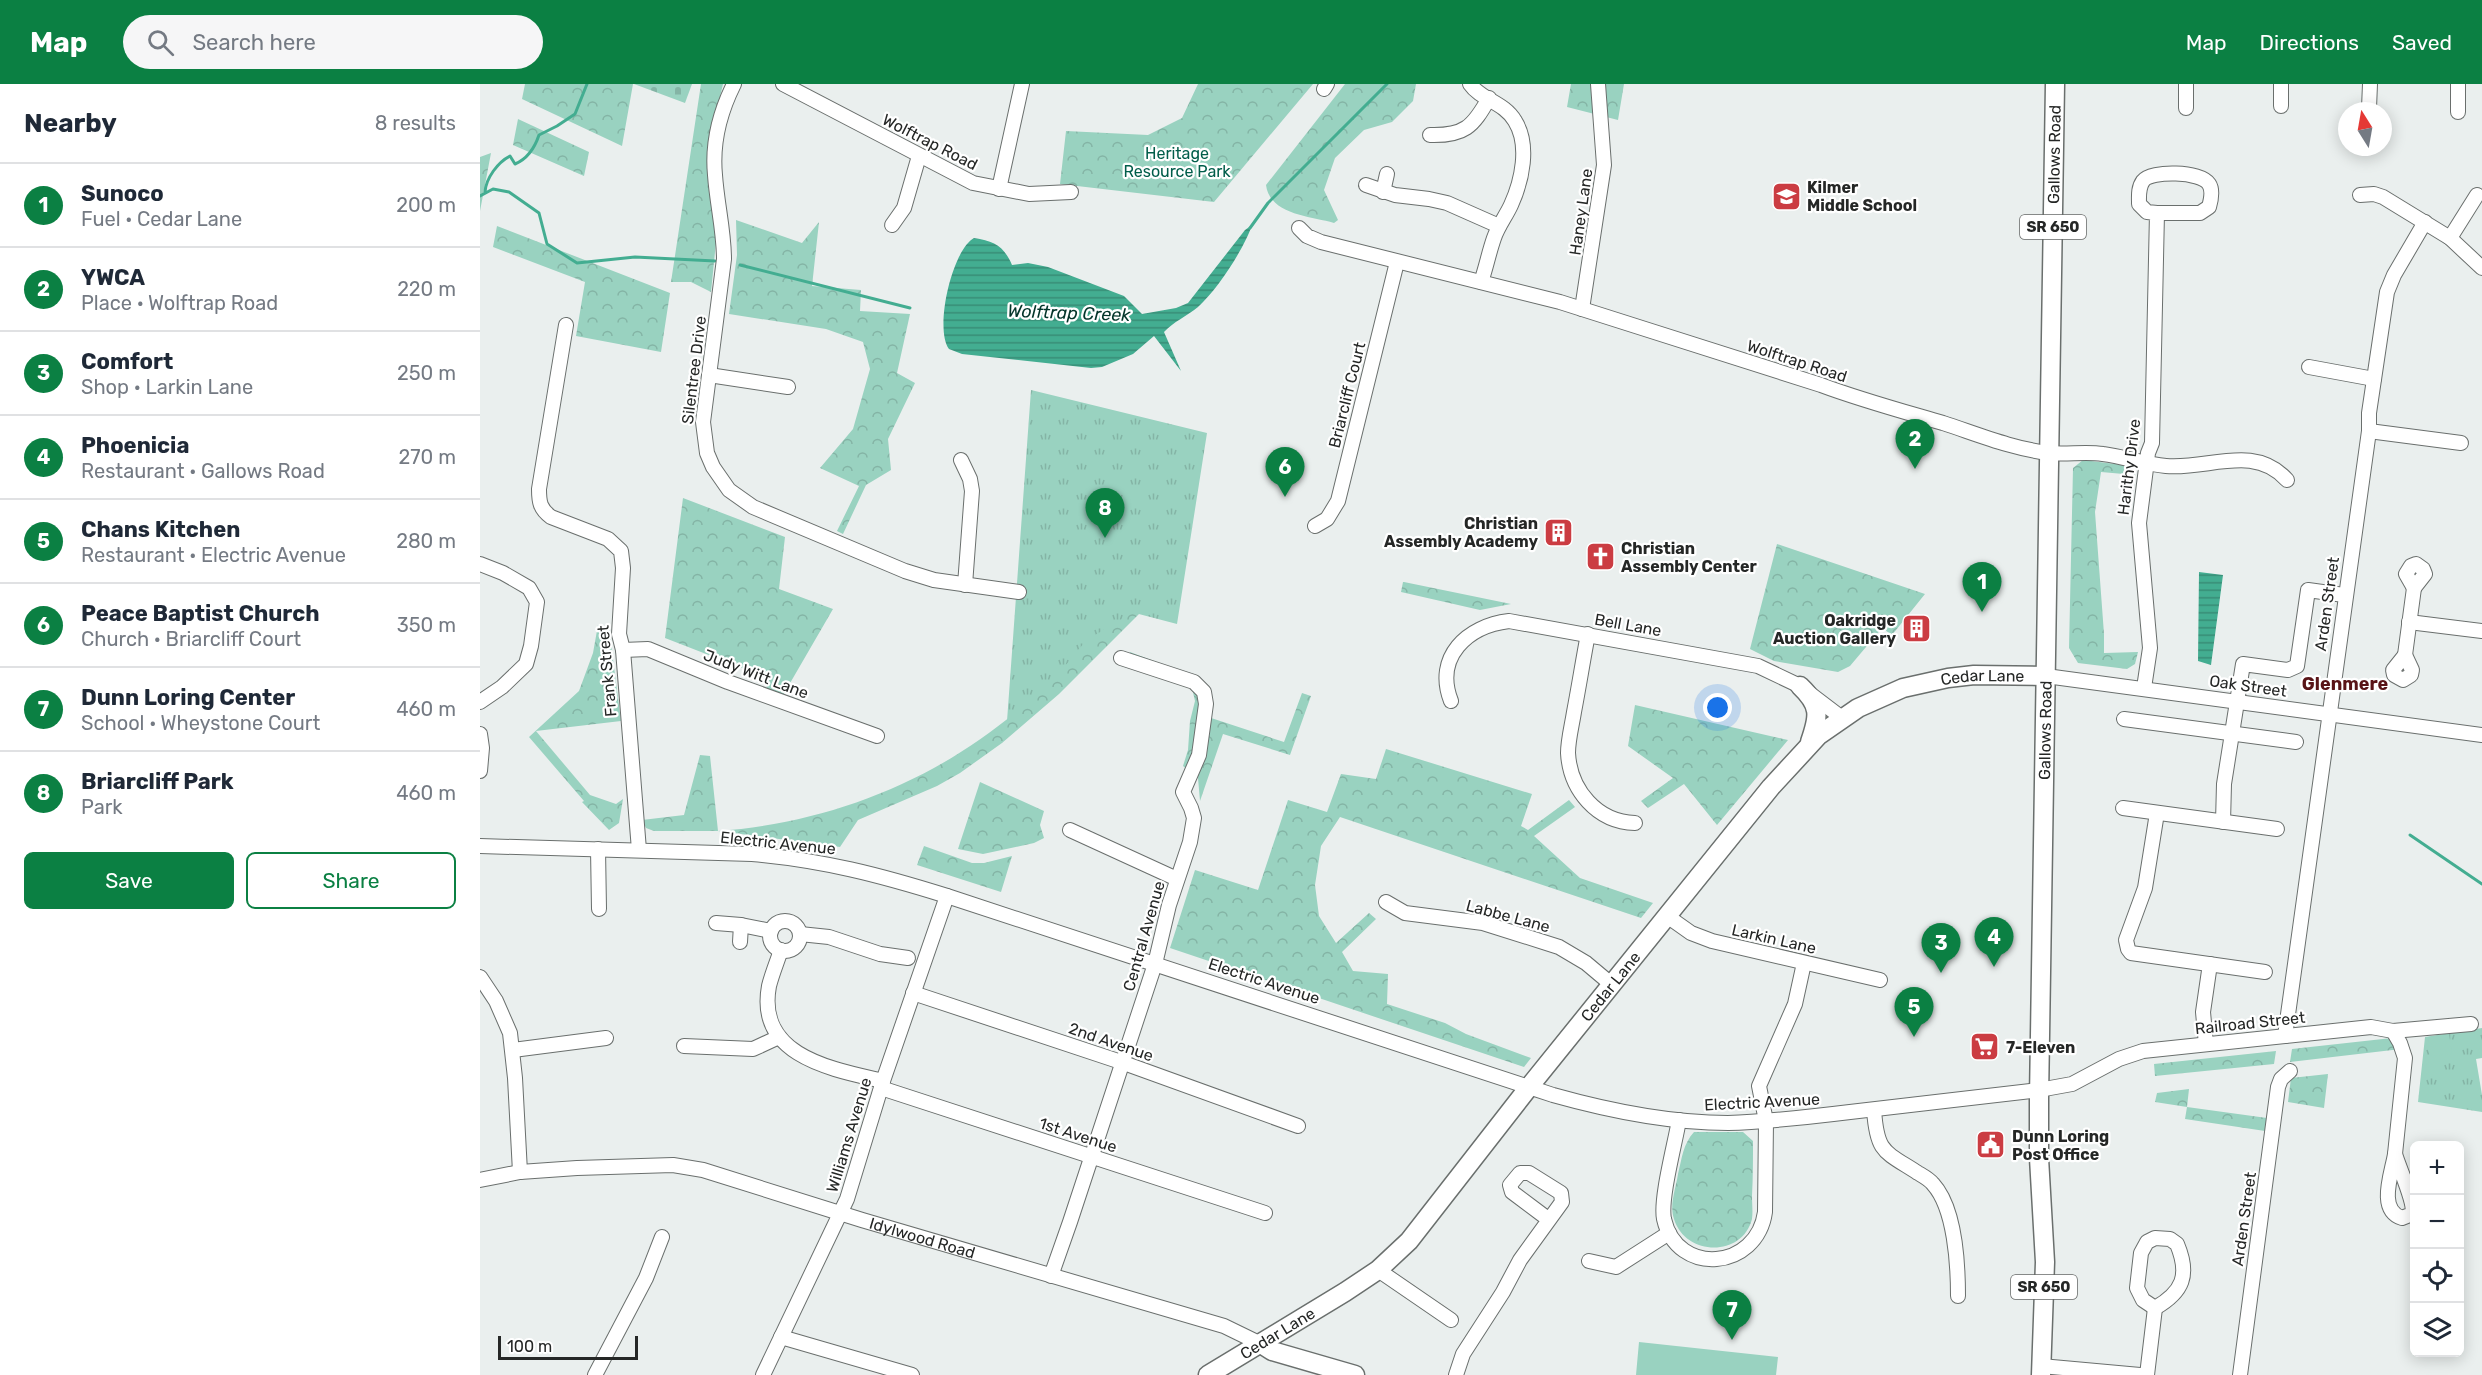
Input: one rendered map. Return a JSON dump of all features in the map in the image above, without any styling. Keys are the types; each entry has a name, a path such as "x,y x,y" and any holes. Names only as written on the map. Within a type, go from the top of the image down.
{"main road":[{"name":"Gallows Road","path":"2041,1370 2045,1262 2038,1158 2055,84"},
{"name":"Cedar Lane","path":"1208,1375 1378,1270 1409,1241 1611,984 1771,787 1809,744 1842,718 1903,688 1948,678 1976,675 2046,676"},
{"path":"1800,686 1810,695 1817,710 1816,726 1809,744"},
{"name":"Idylwood Road","path":"1261,1344 1272,1351 1355,1375"}],"street":[{"name":"Silentree Drive","path":"734,84 720,120 714,156 715,182 724,239 724,259 703,423 707,453 720,480 740,499 753,507 905,571 934,580 1019,592"},
{"name":"Wolftrap Road","path":"783,84 973,183 1041,195 1071,192"},
{"path":"999,189 1022,84"},
{"path":"1470,84 1475,90 1509,112 1516,121 1523,142 1516,193 1499,226 1481,282"},
{"name":"Haney Lane","path":"1582,309 1604,175 1598,84"},
{"path":"2186,84 2186,108"},
{"path":"2281,84 2281,106"},
{"path":"2369,102 2370,84"},
{"path":"2458,84 2458,112"},
{"path":"1430,135 1447,136 1468,128 1475,122 1490,98"},
{"path":"892,225 904,208 919,156"},
{"path":"1383,192 1387,174"},
{"path":"2155,174 2199,176 2209,184 2212,196 2209,207 2200,213 2157,213 2147,212 2139,204 2139,189 2144,179 2155,174"},
{"path":"1366,185 1383,192 1429,198 1499,226"},
{"path":"2360,195 2374,194 2383,197 2425,222 2450,238 2482,268"},
{"path":"2450,238 2477,195"},
{"name":"Harithy Drive","path":"2144,688 2150,648 2139,523 2146,463 2152,443 2157,213"},
{"name":"Arden Street","path":"2285,1035 2387,292 2394,275 2425,222"},
{"name":"Wolftrap Road","path":"1299,228 1307,236 1322,242 1582,309 1821,385 1862,401 2015,446 2050,453 2100,453 2146,463 2183,467 2236,460 2258,461 2277,469 2287,480"},
{"name":"Briarcliff Court","path":"1315,526 1327,519 1338,501 1397,262"},
{"name":"Frank Street","path":"566,325 539,489 539,503 551,517 608,539 621,551 623,568 619,634 623,650 639,850"},
{"path":"2309,368 2374,378"},
{"path":"709,375 788,387"},
{"path":"2369,431 2461,443"},
{"path":"961,460 970,478 972,491 965,585"},
{"path":"480,564 503,573 529,588 537,602 526,664 502,687 480,702"},
{"path":"2405,655 2414,588"},
{"path":"2223,822 2224,784 2243,664 2288,670 2296,666 2308,590 2344,595"},
{"name":"Bell Lane","path":"1450,701 1445,680 1450,660 1464,639 1484,626 1496,622 1521,621 1758,666 1800,686 1842,718"},
{"path":"2409,622 2482,631"},
{"path":"1588,634 1569,742 1570,766 1578,787 1592,806 1614,820 1635,823"},
{"name":"Judy Witt Lane","path":"623,650 648,649 728,682 877,736"},
{"name":"Central Avenue","path":"1051,1276 1155,964 1193,827 1191,808 1183,792 1199,755 1206,700 1204,692 1194,682 1121,658"},
{"name":"Oak Street","path":"2046,676 2482,735"},
{"path":"2124,719 2296,742"},
{"path":"480,734 482,748 480,771"},
{"path":"2123,808 2277,829"},
{"path":"2157,813 2145,888 2129,928 2126,940 2127,949 2131,953 2265,972"},
{"path":"1070,830 1177,879"},
{"name":"Electric Avenue","path":"480,846 790,857 850,867 947,896 1529,1087 1595,1107 1639,1115 1727,1123 1766,1121 2039,1090"},
{"path":"598,849 599,909"},
{"name":"Williams Avenue","path":"763,1375 841,1213 852,1185 882,1084 947,896"},
{"name":"Labbe Lane","path":"1386,902 1405,913 1483,923 1559,947 1586,963 1611,984"},
{"name":"Larkin Lane","path":"1667,915 1691,933 1712,941 1880,980"},
{"path":"785,921 796,926 800,934 795,947 781,950 773,945 771,932 776,924 785,921"},
{"path":"716,924 741,925 771,932"},
{"path":"740,942 741,925"},
{"path":"800,934 828,937 879,960 908,958"},
{"path":"684,1046 753,1049 779,1037 769,1014 768,997 781,950"},
{"path":"1679,1120 1664,1201 1664,1217 1669,1233 1687,1252 1707,1259 1731,1257 1750,1245 1762,1226 1765,1212 1766,1121 1759,1086 1795,1004 1804,963"},
{"path":"2206,1044 2203,1012 2210,964"},
{"path":"480,978 502,1014 510,1033 520,1172"},
{"name":"2nd Avenue","path":"913,993 1121,1062 1298,1126"},
{"name":"Railroad Street","path":"2039,1090 2082,1080 2128,1055 2143,1051 2372,1026 2393,1031 2471,1024"},
{"path":"702,1046 703,1031"},
{"path":"2393,1031 2405,1058 2395,1154"},
{"name":"1st Avenue","path":"779,1037 802,1057 1090,1157 1265,1213"},
{"path":"513,1050 606,1038"},
{"name":"Arden Street","path":"2240,1375 2278,1087 2290,1071"},
{"path":"1874,1110 1877,1137 1884,1151 1932,1182 1941,1195 1958,1256 1958,1296"},
{"name":"Idylwood Road","path":"480,1180 520,1172 672,1165 732,1177 841,1213 1224,1326 1261,1344"},
{"path":"1456,1375 1463,1354 1494,1308 1520,1260 1548,1219"},
{"path":"1589,1262 1616,1267 1669,1233"},
{"path":"595,1375 646,1278 662,1237"},
{"path":"2147,1375 2155,1308 2177,1292 2183,1279 2182,1256 2177,1244 2170,1239 2155,1238 2146,1242 2141,1253 2137,1288 2143,1300 2155,1308"},
{"path":"1378,1270 1451,1320"},
{"path":"781,1337 912,1375"},
{"path":"2041,1370 2140,1375"}],"green space":[{"path":"525,84 633,84 622,146 522,99"},
{"path":"634,84 692,84 685,103"},
{"path":"701,84 723,84 707,152 716,242 711,292 691,282 671,282"},
{"name":"Heritage Resource Park","path":"1198,84 1313,84 1214,202 1060,184 1066,131 1148,135 1182,118"},
{"path":"1345,84 1416,84 1413,101 1392,122 1364,130 1335,158 1324,190 1338,220 1334,223 1303,216 1283,208 1269,195 1266,185"},
{"path":"1571,84 1624,84 1618,120 1567,107"},
{"path":"518,119 589,152 584,176 513,145"},
{"path":"491,153 480,211 480,157"},
{"path":"736,220 802,243 819,222 812,286 861,290 860,311 910,314 897,373 915,383 888,439 891,470 866,485 843,534 837,531 859,486 820,468 853,429 870,369 863,342 826,329 729,314 737,255"},
{"path":"497,226 670,293 661,352 576,336 585,282 493,247"},
{"path":"1031,390 1207,433 1177,624 1135,613 1007,721"},
{"path":"2083,460 2131,466 2135,475 2101,472 2095,512 2104,653 2138,652 2135,664 2127,669 2078,663 2069,648 2073,468"},
{"path":"683,498 785,537 779,589 833,609 782,697 766,691 768,678 665,638"},
{"path":"1777,544 1925,594 1892,635 1882,628 1850,666 1838,672 1774,661 1750,649"},
{"path":"1403,582 1511,604 1480,610 1401,592"},
{"path":"1134,612 1140,613 1059,694 1002,743 960,773 937,786 858,820 840,847 718,831 799,819 877,795 914,778 950,759 985,736 1023,706 1053,679 1088,640"},
{"path":"598,625 609,629 621,721 536,731 590,795 616,804 623,799 619,823 609,830 582,802 584,801 529,737 579,691 593,653"},
{"path":"1130,652 1196,677 1202,715 1284,742 1302,693 1311,696 1290,755 1223,734 1200,801 1198,778 1183,766 1188,750 1190,721 1195,701 1192,688 1126,662"},
{"path":"1635,705 1788,740 1717,825 1684,784 1648,808 1641,801 1673,778 1628,746"},
{"path":"1386,749 1532,794 1521,826 1528,830 1569,800 1575,807 1534,836 1580,878 1653,903 1641,918 1340,817 1321,846 1315,885 1319,916 1336,943 1369,913 1376,919 1342,952 1353,971 1388,974 1387,1004 1445,1023 1466,1034 1531,1058 1524,1067 1170,948 1195,870 1258,890 1288,800 1327,812 1341,774 1376,779"},
{"path":"700,755 710,756 718,831 654,831 646,828 642,820 684,815"},
{"path":"980,782 1044,811 1040,825 1044,838 1034,843 983,854 958,849"},
{"path":"924,846 972,863 984,863 1012,856 1001,892 917,865"},
{"path":"2482,1028 2482,1058 2476,1059 2482,1095 2482,1112 2418,1102 2425,1037"},
{"path":"2449,1034 2452,1054 2430,1056 2428,1037"},
{"path":"2401,1037 2401,1049 2290,1062 2292,1049"},
{"path":"2276,1051 2274,1064 2155,1076 2154,1064"},
{"path":"2328,1074 2324,1108 2288,1102 2291,1078"},
{"path":"2189,1089 2187,1107 2155,1102 2157,1093"},
{"path":"2187,1107 2267,1118 2265,1131 2185,1119"},
{"path":"1694,1132 1743,1132 1753,1141 1752,1219 1746,1232 1737,1241 1726,1246 1713,1248 1701,1246 1689,1240 1680,1231 1674,1219 1673,1202 1681,1162 1685,1146"},
{"path":"1639,1342 1778,1357 1776,1375 1636,1375"}],"water":[{"path":"1252,225 1236,257 1213,290 1198,307 1164,332 1181,371 1154,336 1133,354 1102,367 1091,368 962,354 949,349 945,339 943,325 952,273 966,245 974,238 987,241 1002,249 1012,265 1028,263 1048,267 1124,296 1142,314 1176,308 1188,303 1245,230"},
{"path":"2199,572 2223,575 2211,665 2198,661"}],"waterway":[{"path":"485,192 490,176 501,162 510,156 515,164 519,162 530,152 539,135 575,114 587,84"},
{"path":"1250,228 1268,203 1387,84"},
{"name":"Wolftrap Creek","path":"480,196 493,189 509,192 539,213 547,244 577,263 635,257 715,261"},
{"name":"Wolftrap Creek","path":"740,265 910,308"},
{"path":"2410,835 2482,884"}],"place":[{"name":"Kilmer Middle School","path":"1786,196"},
{"name":"YWCA","path":"1915,469"},
{"name":"Peace Baptist Church","path":"1285,497"},
{"name":"Christian Assembly Academy","path":"1559,532"},
{"name":"Briarcliff Park","path":"1105,538"},
{"name":"Christian Assembly Center","path":"1600,557"},
{"name":"Sunoco","path":"1982,612"},
{"name":"Oakridge Auction Gallery","path":"1917,629"},
{"name":"Phoenicia","path":"1994,967"},
{"name":"Comfort","path":"1941,973"},
{"name":"Chans Kitchen","path":"1914,1037"},
{"name":"7-Eleven","path":"1985,1047"},
{"name":"Dunn Loring Post Office","path":"1991,1145"},
{"name":"Dunn Loring Center","path":"1732,1340"}],"district":[{"name":"Glenmere","path":"2345,684"}]}
